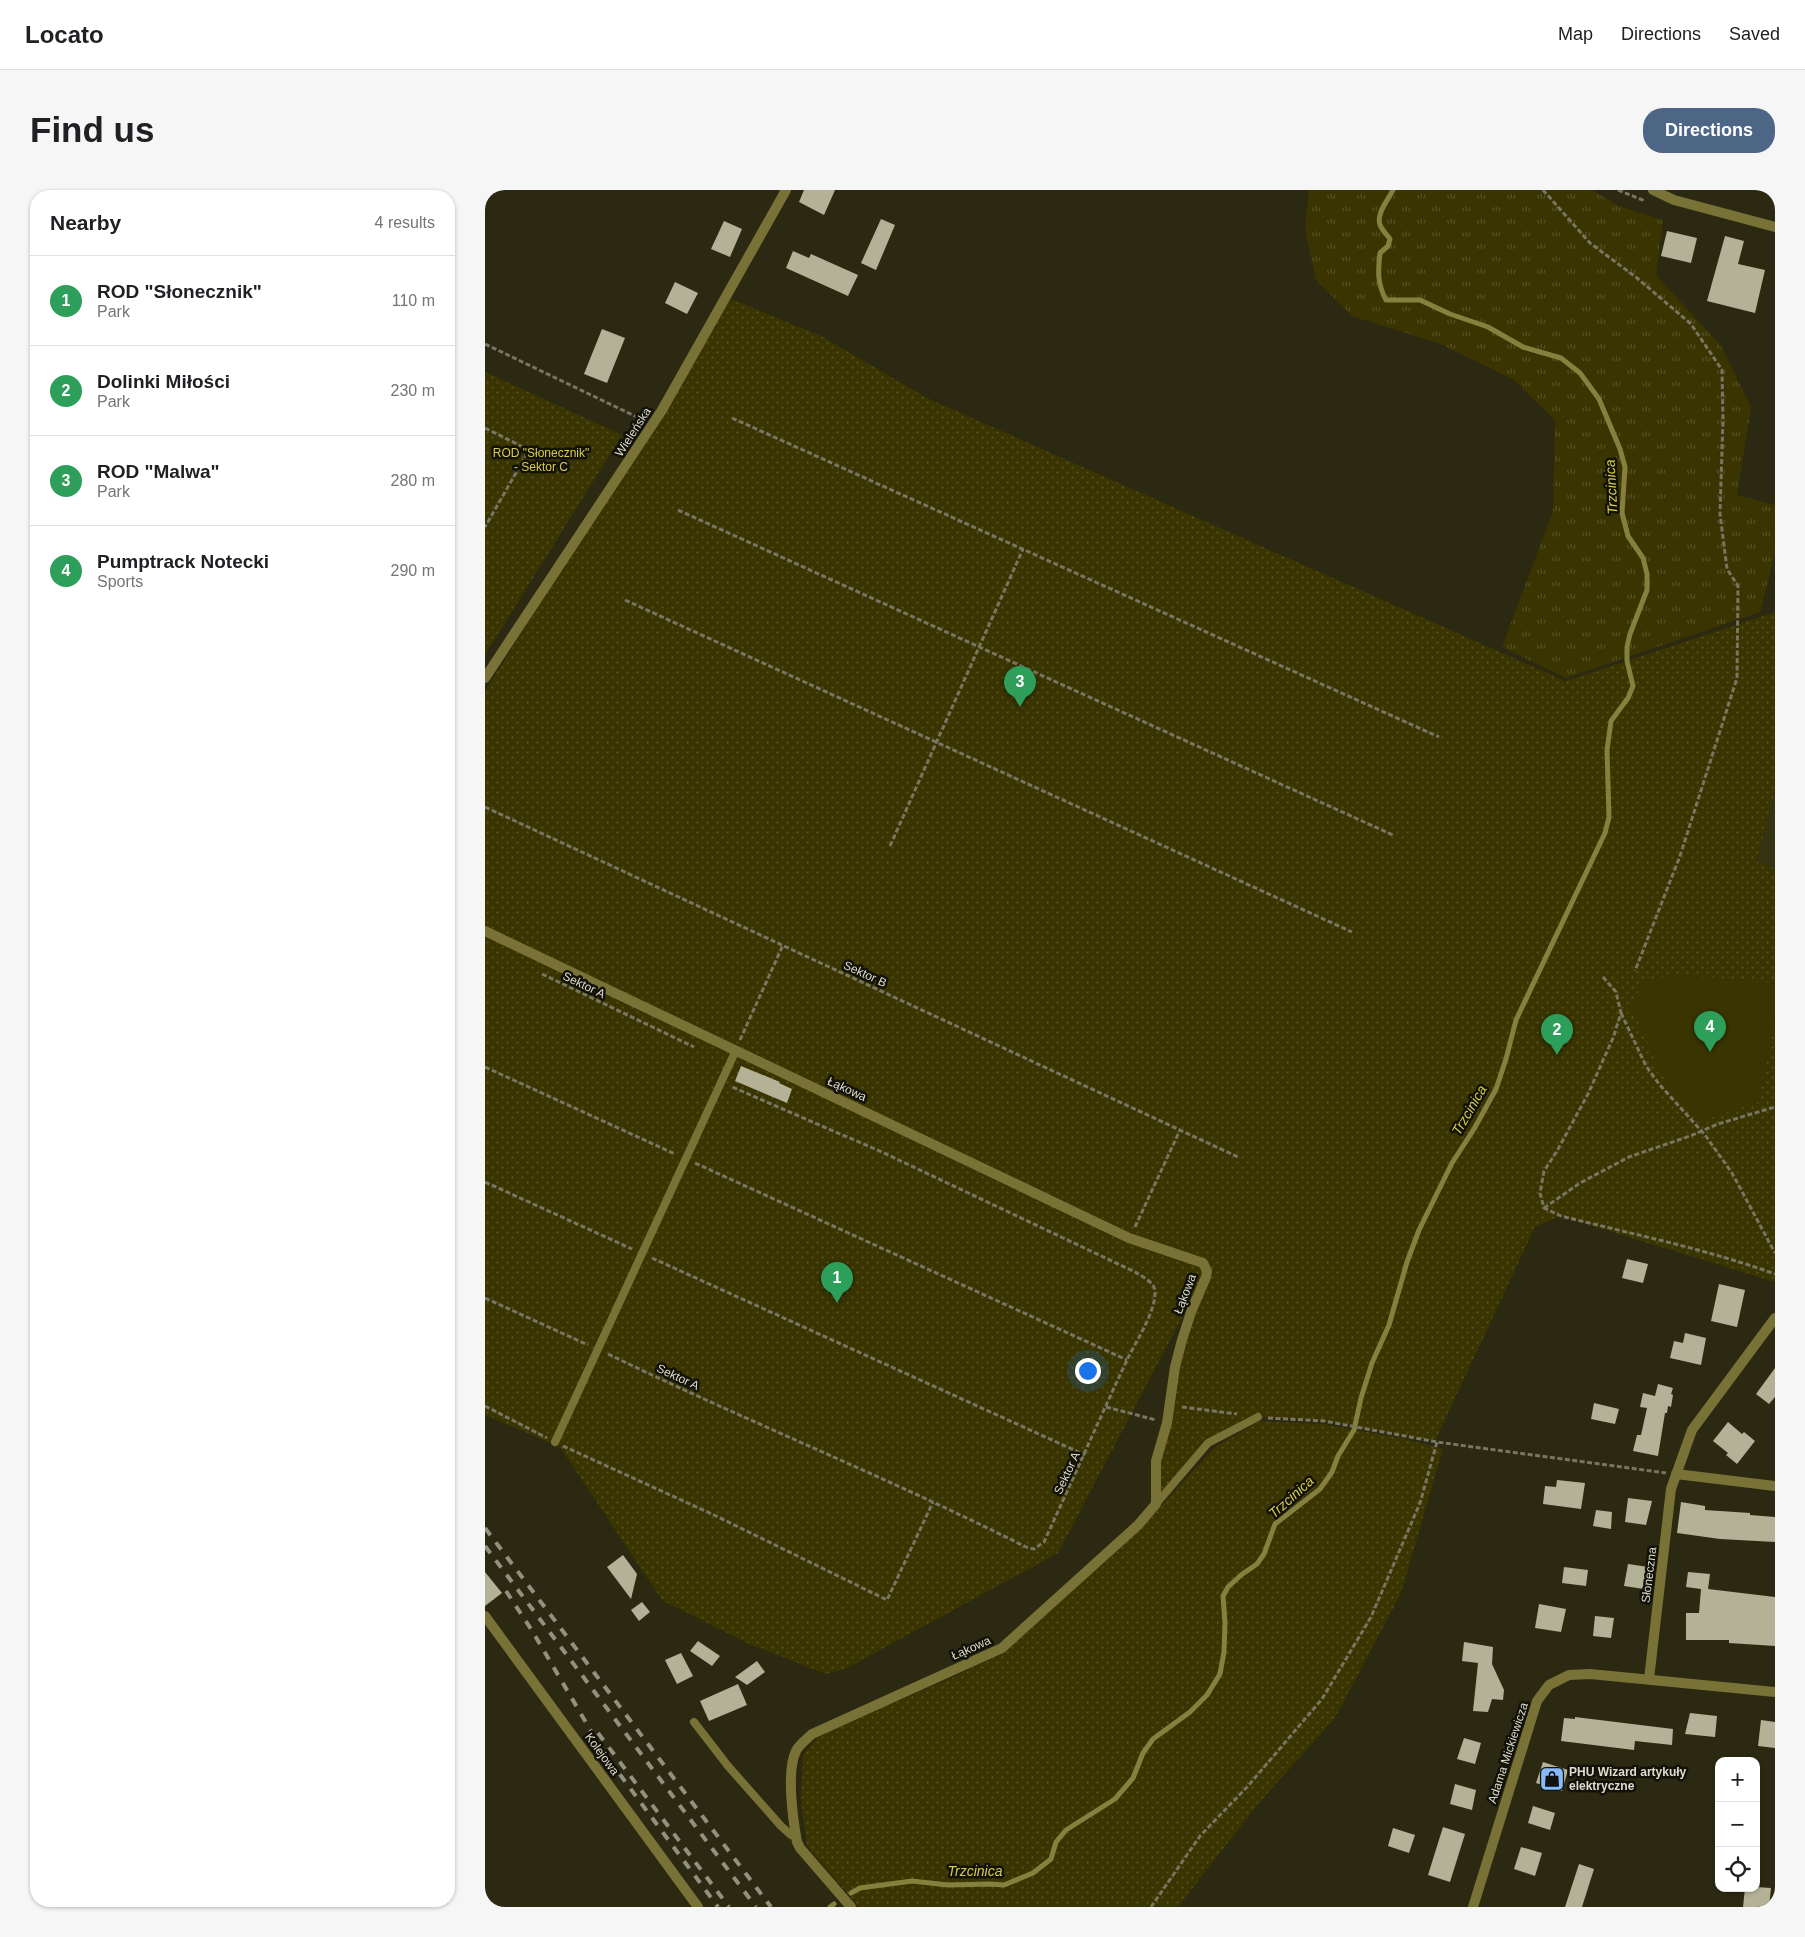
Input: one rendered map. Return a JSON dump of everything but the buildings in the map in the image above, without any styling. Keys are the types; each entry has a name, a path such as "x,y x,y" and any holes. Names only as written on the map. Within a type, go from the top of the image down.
{"street":[{"name":"Wieleńska","path":"485,678 653,424 786,190"},
{"path":"1653,190 1675,195 1775,227"},
{"name":"Łąkowa","path":"485,930 1129,1238 1203,1263 1207,1271 1182,1340 1175,1367 1167,1423 1156,1461 1155,1504 1138,1525 1003,1648 812,1734 796,1750 792,1762 791,1777 796,1836 800,1848 851,1907"},
{"name":"Słoneczna","path":"1649,1679 1671,1489 1676,1474 1692,1430 1775,1318"},
{"path":"1676,1474 1775,1486"},
{"name":"Kolejowa","path":"485,1616 698,1907"},
{"name":"Adama Mickiewicza","path":"1473,1907 1527,1730 1537,1701 1549,1685 1569,1675 1590,1674 1775,1692"}],"lane":[{"path":"555,1442 736,1050"},
{"path":"1155,1504 1208,1443 1258,1417"},
{"path":"694,1722 728,1766 787,1833 796,1836"}],"path":[{"path":"1543,190 1590,243 1637,278 1691,324 1722,370 1723,419 1720,514 1727,569 1737,586 1737,678 1680,856 1635,971"},
{"path":"485,344 653,424"},
{"path":"732,418 1439,737"},
{"path":"485,428 529,450 485,527"},
{"path":"678,510 1395,836"},
{"path":"890,846 1023,549"},
{"path":"625,600 1352,932"},
{"name":"Sektor B","path":"485,807 1238,1157"},
{"path":"736,1050 783,945"},
{"name":"Sektor A","path":"533,970 695,1048"},
{"path":"1603,977 1615,992 1621,1013 1646,1066 1659,1084 1701,1130 1732,1173 1775,1253"},
{"path":"1621,1013 1613,1038 1588,1094 1557,1151 1544,1170 1540,1193 1545,1208 1561,1216 1680,1246 1775,1274"},
{"path":"485,1067 1127,1360"},
{"name":"Sektor A","path":"485,1298 676,1387 933,1502 1026,1547 1034,1549 1044,1542 1154,1304 1156,1290 1151,1282 1135,1272 884,1153 721,1082"},
{"path":"1545,1208 1580,1183 1629,1157 1701,1130 1775,1106"},
{"path":"1129,1238 1180,1130"},
{"path":"485,1182 1085,1455"},
{"path":"1169,1405 1258,1417 1324,1421 1437,1442 1676,1474"},
{"path":"485,1406 587,1459 714,1515 887,1600 933,1502"},
{"path":"1106,1407 1167,1423"},
{"path":"1151,1907 1200,1836 1248,1786 1322,1699 1371,1617 1420,1503 1437,1442"}],"shaded area":[{"path":"1775,791 1775,867 1757,863"}],"green space":[{"path":"1309,190 1592,190 1619,206 1663,220 1656,275 1721,346 1751,407 1737,495 1775,505 1775,554 1760,612 1566,678 1502,647 1553,511 1555,420 1514,380 1441,344 1352,316 1316,280 1305,229"},
{"path":"731,299 821,336 927,398 1563,680 1563,682 1775,612 1775,791 1757,862 1775,868 1775,1282 1560,1216 1535,1227 1435,1441 1324,1421 1258,1417 1208,1443 1156,1504 1156,1461 1175,1367 1207,1270 1058,1553 847,1668 826,1674 749,1644 662,1600 560,1447 485,1415 485,691"},
{"name":"ROD \"Słonecznik\" - Sektor C","path":"485,372 622,435 485,655"},
{"path":"1675,975 1775,983 1775,1021 1758,1102 1704,1120 1666,1083 1631,1006 1644,981"},
{"path":"1260,1421 1323,1424 1401,1438 1443,1449 1401,1593 1335,1718 1258,1804 1178,1907 859,1907 807,1846 801,1802 803,1755 821,1733 952,1678 1012,1646 1147,1521 1215,1447"}],"waterway":[{"name":"Trzcinica","path":"851,1893 860,1888 912,1881 948,1885 1004,1885 1033,1873 1051,1859 1056,1842 1066,1830 1115,1799 1133,1778 1143,1753 1153,1739 1190,1712 1207,1695 1220,1674 1224,1652 1225,1623 1223,1596 1228,1587 1257,1564 1264,1554 1275,1524 1320,1489 1332,1472 1338,1456 1354,1430 1361,1398 1372,1363 1389,1325 1407,1262 1419,1230 1452,1163 1474,1129 1496,1089 1516,1020 1605,833 1609,817 1607,750 1611,721 1628,698 1633,686 1627,661 1627,647 1647,590 1647,574 1643,558 1628,536 1622,513 1625,467 1620,449 1599,399 1580,373 1561,358 1523,347 1488,327 1450,314 1420,300 1386,300 1380,282 1379,266 1380,253 1388,246 1390,239 1379,221 1383,207 1393,190"},
{"name":"Trzcinica","path":"830,1907 834,1904"}],"railway":[{"path":"485,1528 771,1907"},
{"path":"485,1546 756,1907"},
{"path":"506,1591 531,1629 604,1753 718,1907"},
{"path":"598,1733 729,1907"}],"place":[{"name":"ROD \"Malwa\"","path":"1020,707"},
{"name":"Pumptrack Notecki","path":"1710,1052"},
{"name":"Dolinki Miłości","path":"1557,1055"},
{"name":"ROD \"Słonecznik\"","path":"837,1303"},
{"name":"PHU Wizard artykuły elektryczne","path":"1552,1779"}]}
